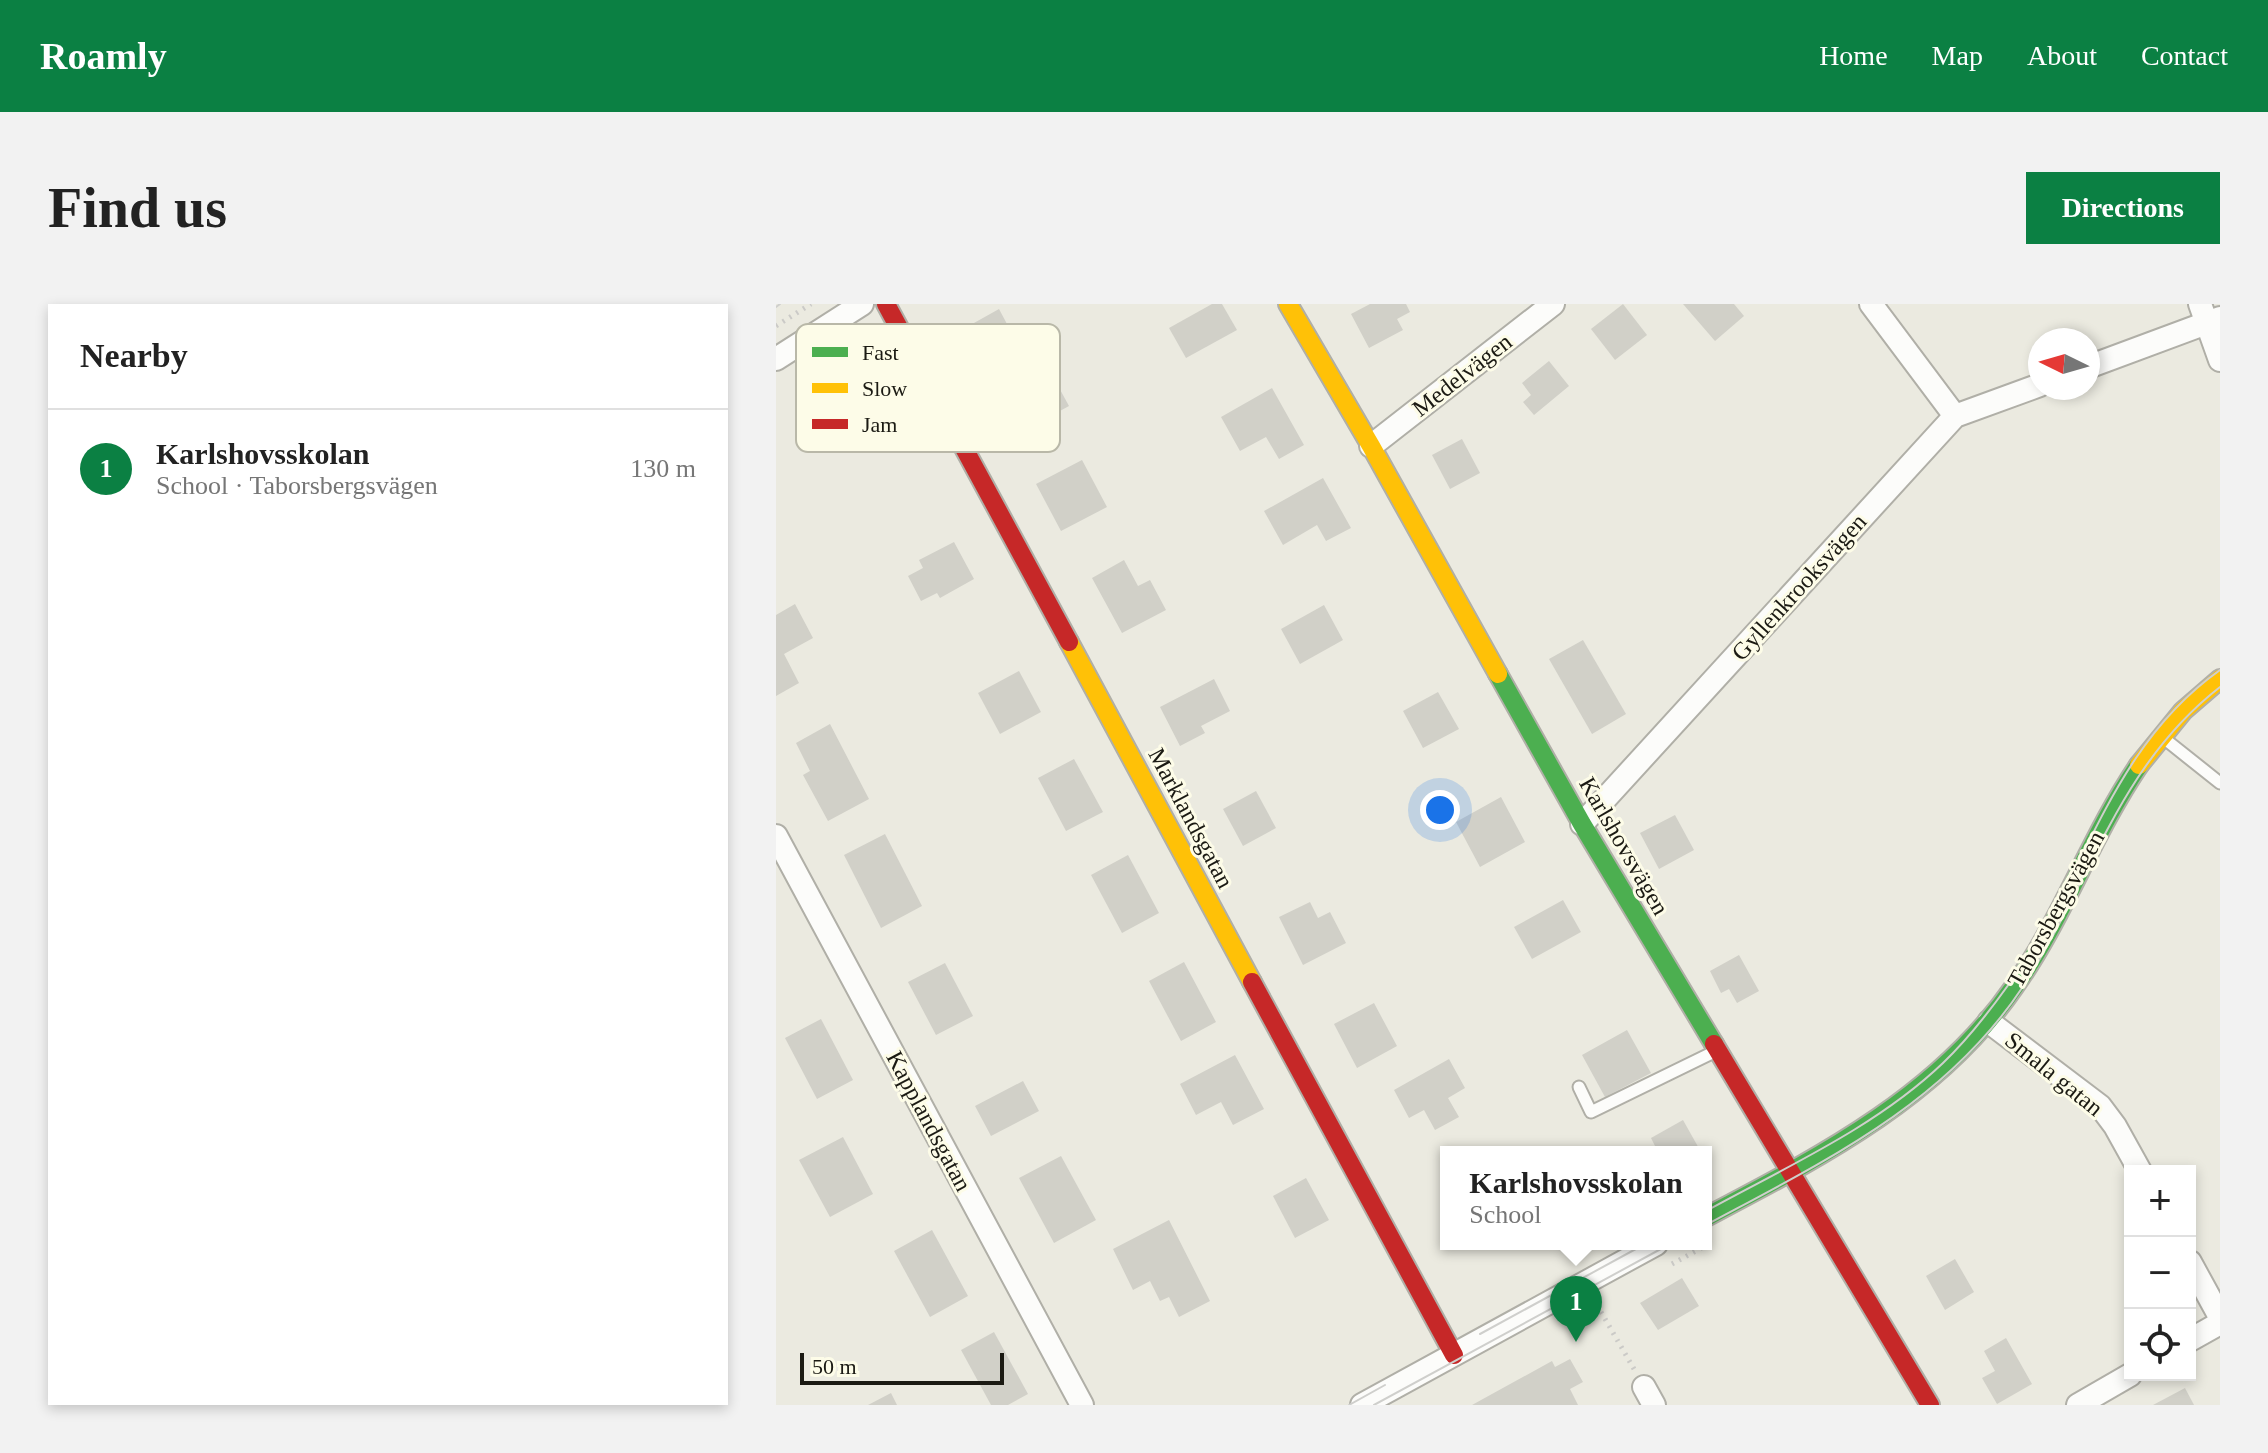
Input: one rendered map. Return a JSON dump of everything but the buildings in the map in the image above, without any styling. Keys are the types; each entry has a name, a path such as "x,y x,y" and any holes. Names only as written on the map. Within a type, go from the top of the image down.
{"street":[{"path":"831,324 862,304"},
{"name":"Marklandsgatan","path":"886,304 897,324"},
{"name":"Karlshovsvägen","path":"1288,304 1582,824 1930,1405"},
{"name":"Medelvägen","path":"1371,446 1553,304"},
{"path":"1871,304 1955,416"},
{"path":"2100,362 2209,315 2220,360"},
{"path":"776,359 796,346"},
{"name":"Gyllenkrooksvägen","path":"1582,824 1955,416 2028,389"},
{"name":"Marklandsgatan","path":"966,452 1454,1355"},
{"name":"Taborsbergsvägen","path":"1712,1214 1859,1133 1946,1069 1989,1022 2044,939 2132,773 2159,735 2220,679"},
{"name":"Kapplandsgatan","path":"776,836 1082,1405"},
{"name":"Smala gatan","path":"1989,1022 2100,1106 2137,1165"},
{"path":"1362,1405 1645,1250"},
{"path":"2196,1274 2220,1320 2196,1336"},
{"path":"2078,1405 2124,1378"}],"lane":[{"path":"2159,735 2220,783"},
{"path":"1579,1087 1591,1112 1717,1050"}],"path":[{"path":"776,326 811,304"},
{"path":"1597,1305 1649,1396"}],"tram line":[{"path":"776,307 780,304"},
{"path":"1712,1208 1860,1126 1917,1086 1952,1054 1994,1005 2035,944 2101,818 2150,738 2182,702 2220,670"},
{"path":"1712,1222 1880,1126 1957,1065 1991,1029 2022,988 2108,828 2155,753 2184,719 2220,687"},
{"path":"1480,1334 1634,1250"},
{"path":"1374,1405 1659,1250"},
{"path":"1349,1405 1385,1385"}],"traffic: fast":[{"path":"1498,674 1582,824 1714,1044"},
{"path":"1712,1214 1834,1147 1875,1120 1914,1092 1984,1026 2031,961 2139,765"}],"traffic: slow":[{"path":"1288,304 1498,674"},
{"path":"1069,642 1252,982"},
{"path":"2139,765 2183,711 2220,679"}],"traffic: jam":[{"path":"886,304 897,324"},
{"path":"966,452 1069,642"},
{"path":"1252,982 1454,1355"},
{"path":"1714,1044 1930,1405"}],"place":[{"name":"Karlshovsskolan","path":"1576,1342"}]}
